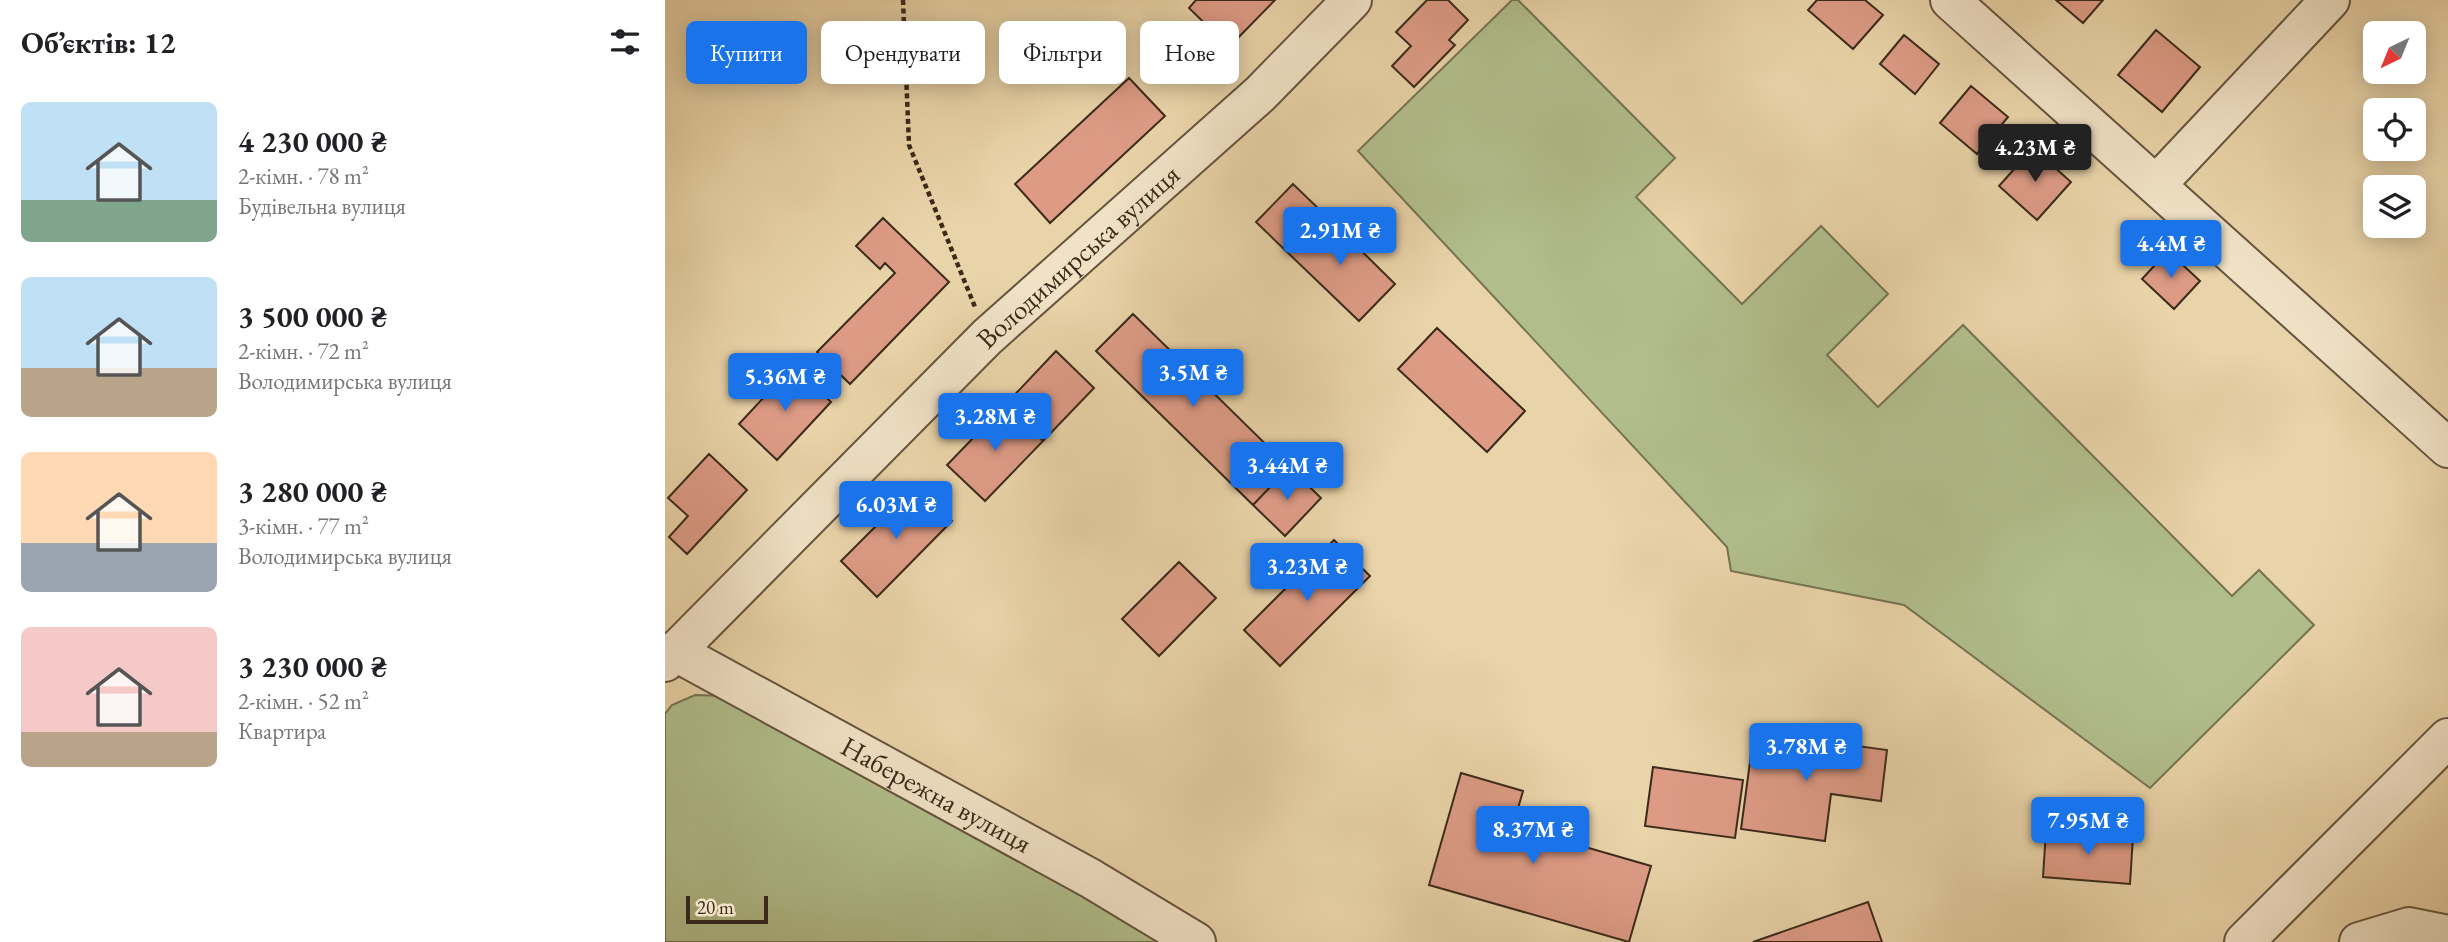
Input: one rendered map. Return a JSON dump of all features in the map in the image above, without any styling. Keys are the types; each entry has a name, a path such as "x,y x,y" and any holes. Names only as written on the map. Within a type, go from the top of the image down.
{"street":[{"name":"Володимирська вулиця","path":"669,656 987,337 1260,94 1352,0"},
{"path":"1950,0 2448,447"},
{"path":"2156,186 2330,0"},
{"name":"Набережна вулиця","path":"669,656 1090,877 1196,942"},
{"path":"2244,942 2448,738"},
{"path":"2359,942 2409,927 2448,935"}],"path":[{"path":"903,0 909,145 987,337"}],"green space":[{"path":"1512,0 1518,0 1675,158 1636,197 1742,304 1821,226 1888,294 1827,355 1878,407 1963,325 2232,596 2259,570 2314,625 2150,788 1904,605 1731,571 1727,547 1358,151"},
{"path":"695,695 728,696 1072,886 1159,942 665,942 665,714 672,705"}],"building":[{"path":"1196,0 1275,0 1239,37 1239,21 1202,21 1189,8"},
{"path":"1427,0 1448,0 1468,20 1449,40 1455,45 1414,87 1392,66 1411,46 1396,32"},
{"path":"1817,0 1865,0 1883,15 1853,49 1808,10"},
{"path":"2056,0 2103,0 2083,23"},
{"path":"2156,30 2200,67 2162,112 2118,75"},
{"path":"1904,35 1939,64 1915,94 1880,64"},
{"path":"1129,78 1165,116 1050,223 1015,184 1123,84 1126,84"},
{"path":"1971,86 2008,117 1977,154 1940,123"},
{"path":"2033,148 2071,182 2037,220 1999,186"},
{"path":"1293,184 1322,212 1285,250 1256,222"},
{"path":"1322,212 1395,284 1359,321 1285,250"},
{"path":"883,218 949,282 850,384 817,352 895,273 885,263 880,269 856,246"},
{"path":"2168,251 2200,281 2174,309 2142,279"},
{"path":"1133,314 1289,467 1253,505 1096,351"},
{"path":"1437,328 1525,411 1487,452 1398,369"},
{"path":"1056,351 1094,388 1043,441 1006,404"},
{"path":"793,366 831,402 777,460 739,424"},
{"path":"1006,404 1043,441 985,501 947,465"},
{"path":"709,454 747,490 687,554 669,537 688,516 668,498"},
{"path":"1289,467 1321,498 1285,536 1253,505"},
{"path":"916,486 952,521 877,597 841,561"},
{"path":"1334,540 1370,576 1280,666 1244,630"},
{"path":"1179,562 1216,598 1159,656 1122,619"},
{"path":"1754,732 1887,750 1881,801 1831,794 1825,841 1741,829"},
{"path":"1653,767 1743,780 1735,838 1645,826"},
{"path":"1461,773 1523,791 1513,826 1651,866 1629,942 1429,885"},
{"path":"2046,830 2133,836 2130,884 2043,877"},
{"path":"1868,902 1882,942 1753,942"}]}
